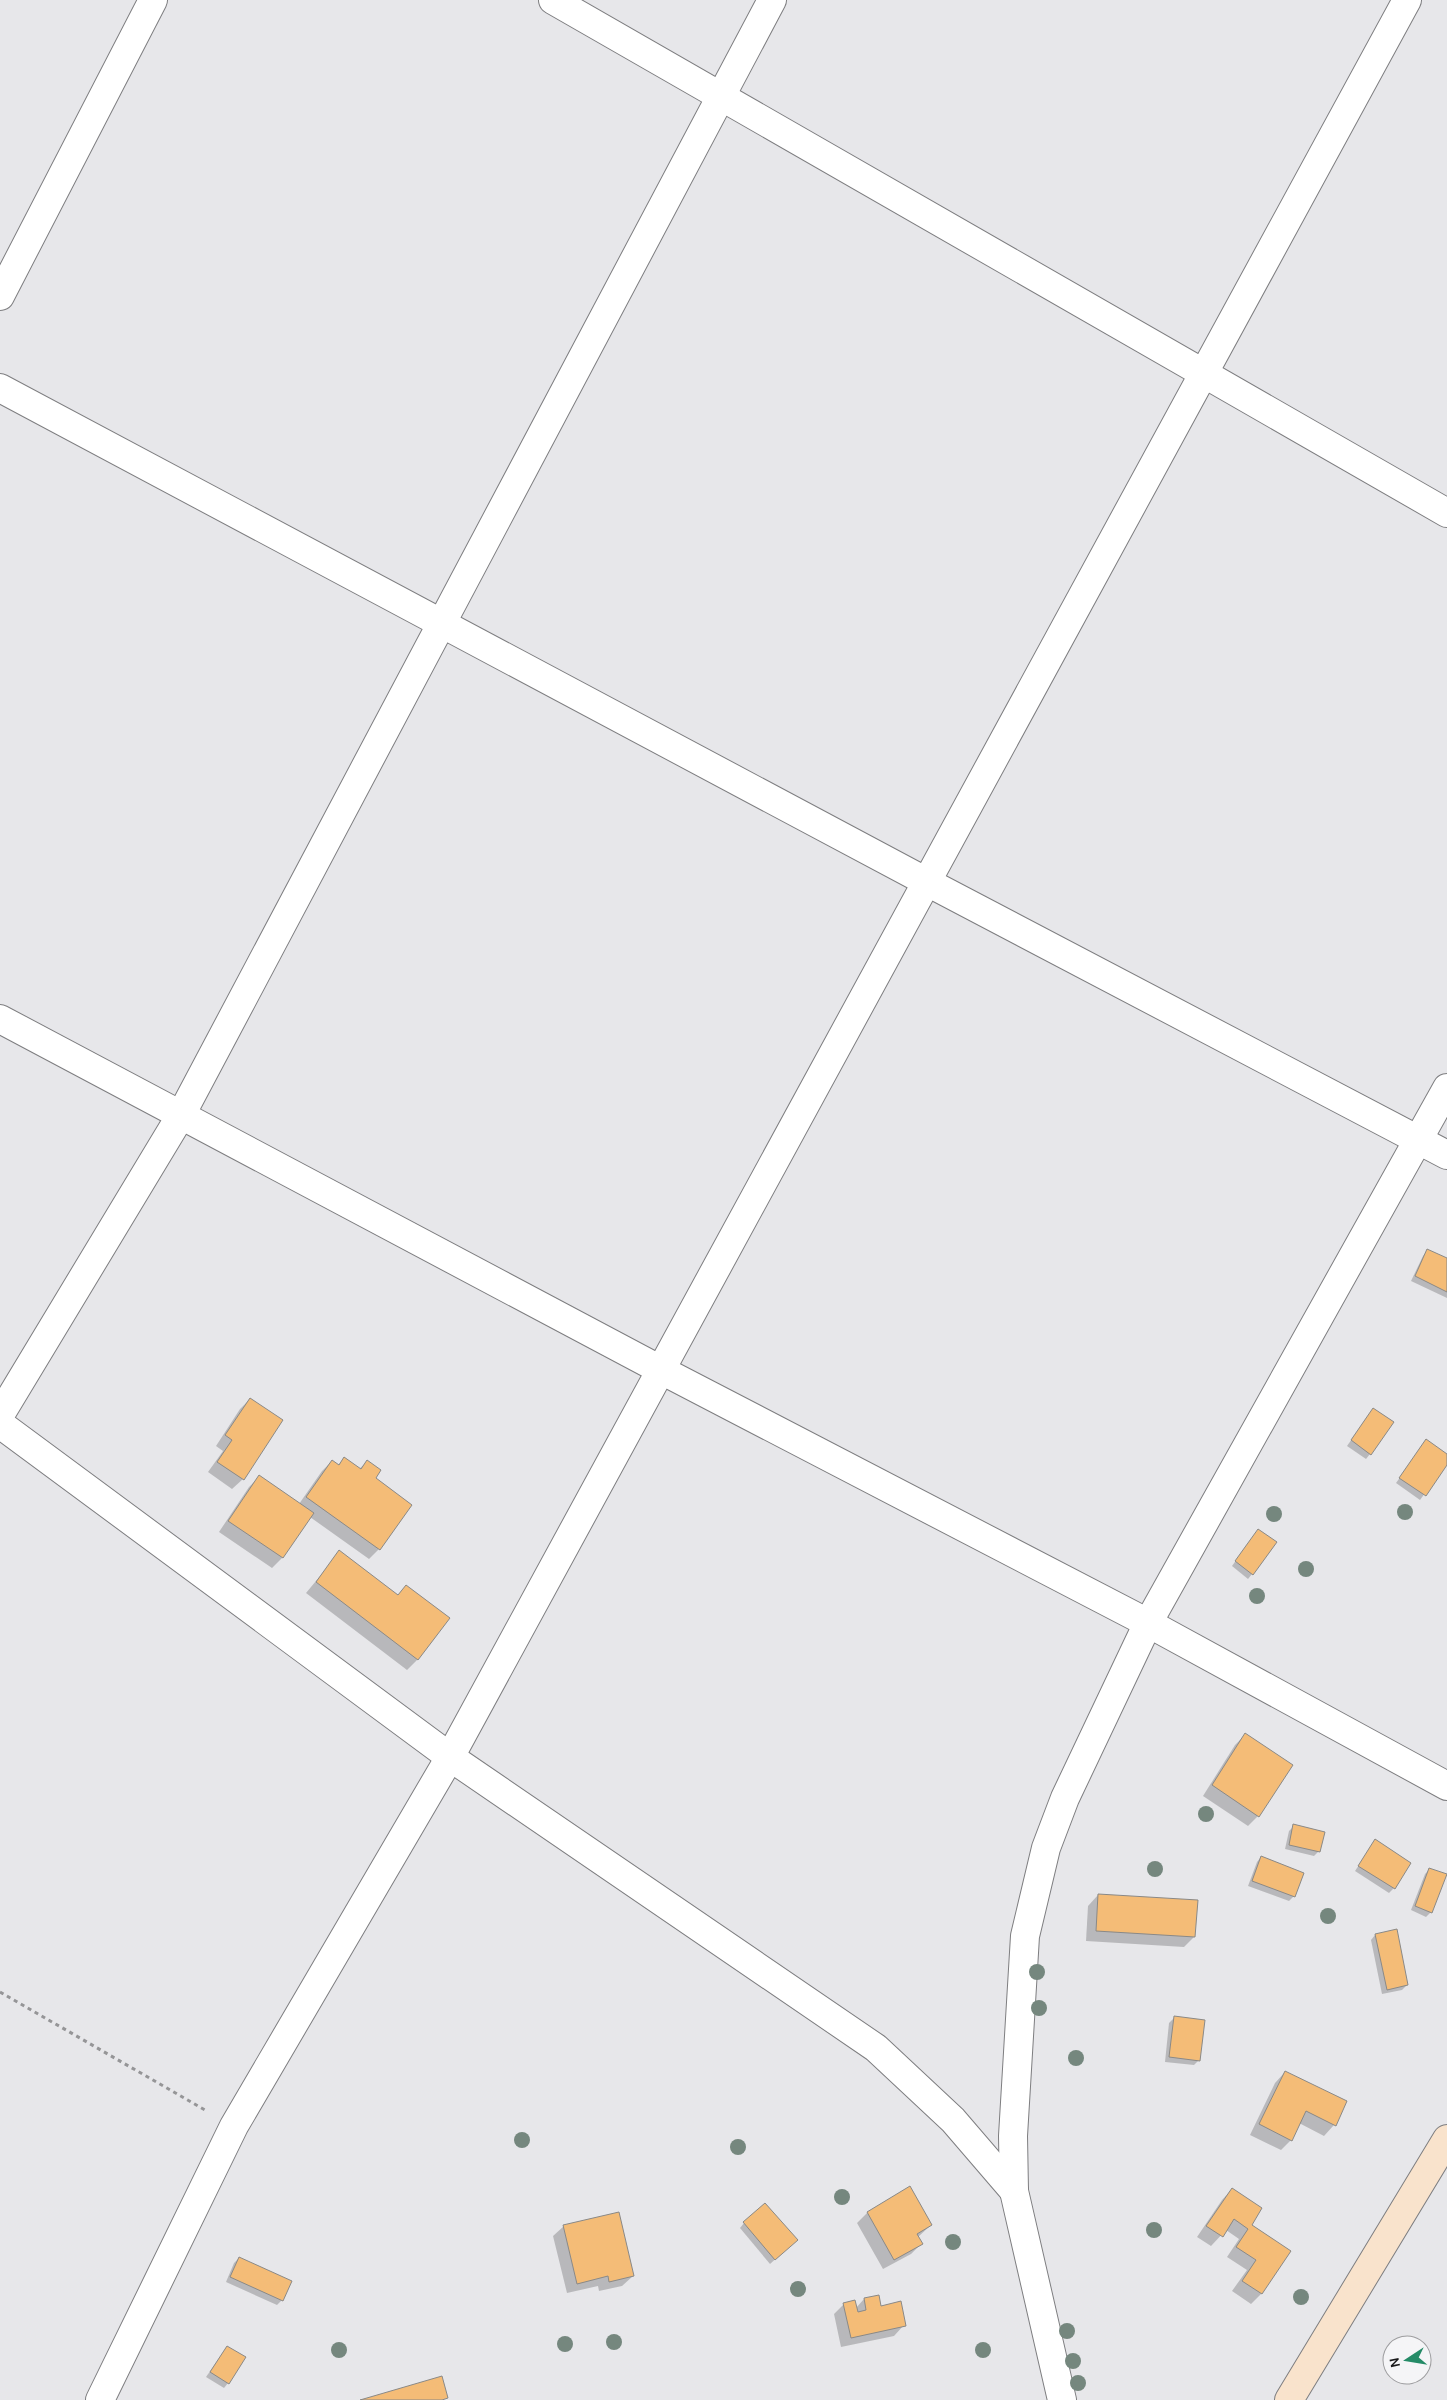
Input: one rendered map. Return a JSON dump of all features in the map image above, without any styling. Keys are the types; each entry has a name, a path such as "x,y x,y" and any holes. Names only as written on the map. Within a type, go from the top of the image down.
{"street":[{"path":"0,296 153,0"},
{"path":"552,0 1447,513"},
{"path":"0,1415 182,1115 772,0"},
{"path":"100,2400 234,2126 450,1758 1407,0"},
{"path":"0,388 927,882 1447,1155"},
{"path":"0,1019 661,1370 1148,1622 1447,1786"},
{"path":"1062,2400 1014,2191 1013,2136 1025,1936 1032,1900 1046,1848 1065,1798 1148,1622 1447,1088"},
{"path":"0,1424 450,1758 876,2048 953,2120 1014,2191"},
{"path":"1289,2400 1447,2139"}],"path":[{"path":"0,1992 234,2126"}],"building":[{"path":"1427,1249 1447,1258 1447,1292 1415,1276"},
{"path":"250,1398 283,1420 244,1480 217,1462 232,1440 225,1435"},
{"path":"1373,1408 1394,1422 1371,1455 1351,1440"},
{"path":"1426,1439 1447,1454 1447,1465 1426,1496 1399,1478"},
{"path":"344,1457 361,1469 367,1460 381,1470 376,1478 412,1505 380,1550 306,1497 332,1460 339,1465"},
{"path":"259,1475 314,1513 283,1558 228,1521"},
{"path":"1258,1529 1277,1542 1253,1575 1235,1561"},
{"path":"339,1550 398,1595 406,1585 450,1618 418,1660 316,1582"},
{"path":"1245,1733 1293,1765 1259,1817 1212,1785"},
{"path":"1293,1824 1325,1832 1320,1852 1289,1845"},
{"path":"1375,1839 1411,1863 1395,1889 1358,1866"},
{"path":"1261,1856 1304,1873 1295,1897 1252,1881"},
{"path":"1429,1868 1447,1874 1432,1913 1415,1906"},
{"path":"1098,1894 1198,1900 1195,1937 1096,1931"},
{"path":"1397,1929 1408,1985 1387,1990 1375,1934"},
{"path":"1174,2016 1205,2020 1200,2061 1169,2057"},
{"path":"1285,2071 1347,2101 1336,2126 1306,2111 1292,2141 1259,2124"},
{"path":"910,2186 932,2225 917,2234 923,2244 894,2260 867,2212"},
{"path":"1232,2188 1262,2208 1252,2225 1291,2251 1262,2294 1242,2281 1256,2260 1236,2247 1248,2229 1234,2219 1223,2237 1206,2226"},
{"path":"765,2203 798,2240 775,2260 743,2222"},
{"path":"619,2212 634,2276 609,2282 608,2276 577,2284 563,2225"},
{"path":"239,2257 292,2281 283,2301 230,2277"},
{"path":"879,2295 881,2306 901,2301 906,2326 851,2338 843,2303 855,2300 858,2312 866,2310 864,2298"},
{"path":"227,2346 246,2357 229,2384 210,2372"},
{"path":"442,2376 448,2398 442,2400 360,2400"}]}
